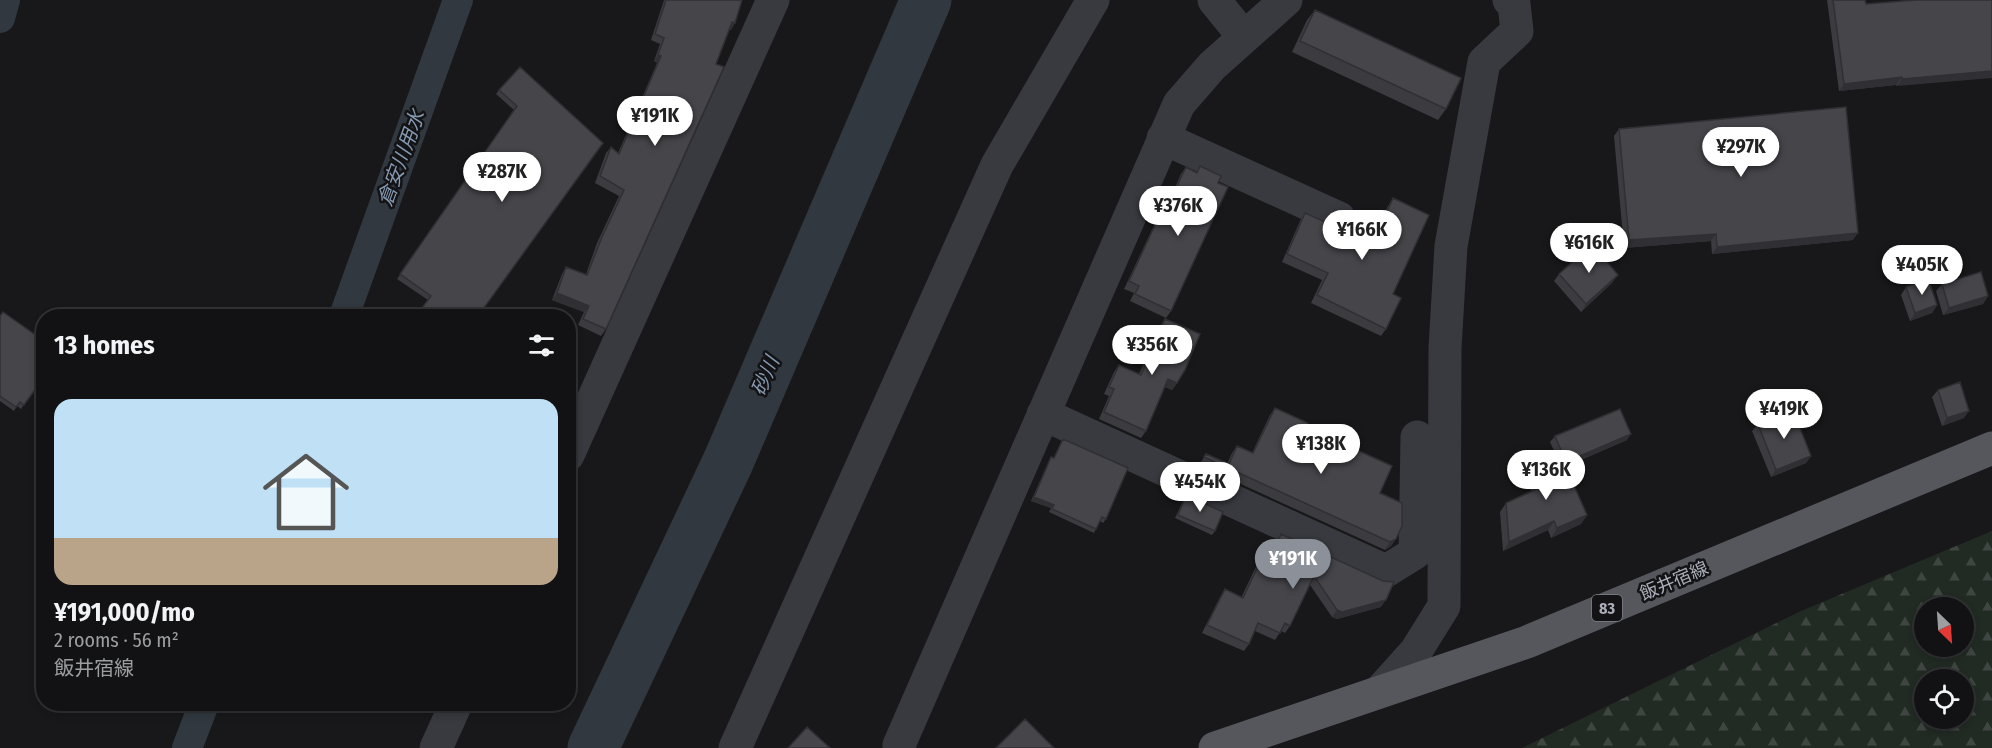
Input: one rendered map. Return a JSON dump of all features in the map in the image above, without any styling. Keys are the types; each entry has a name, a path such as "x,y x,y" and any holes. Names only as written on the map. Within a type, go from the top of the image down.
{"main road":[{"name":"飯井宿線","path":"1215,748 1527,642 1992,448"}],"street":[{"path":"576,436 773,0"},
{"path":"735,748 997,165 1093,0"},
{"path":"1214,0 1244,37"},
{"path":"900,748 899,745 1179,104 1212,66 1286,0"},
{"path":"1380,691 1416,651 1444,606 1445,348 1451,246 1484,62 1516,31 1514,4 1509,0"},
{"path":"1163,138 1339,218"},
{"path":"1043,414 1386,571 1415,553 1417,437"},
{"path":"436,748 453,711"}],"green space":[{"path":"1992,531 1992,748 1522,748 1801,611"}],"building":[{"path":"666,0 742,0 735,23 732,22 716,64 724,67 606,329 583,319 589,306 557,293 566,267 587,275 624,190 600,176 611,147 619,154 661,56 658,55 664,38 655,34"},
{"path":"1833,0 1865,0 1866,4 1916,0 1992,0 1992,71 1902,79 1902,77 1844,84"},
{"path":"1315,10 1461,78 1446,109 1300,41"},
{"path":"520,67 603,143 483,309 421,309 431,296 400,274 517,106 499,90"},
{"path":"1846,107 1858,233 1717,247 1716,234 1629,240 1619,129"},
{"path":"1200,166 1221,176 1218,183 1228,187 1171,311 1135,294 1139,286 1129,281 1162,210 1165,211 1186,167 1197,173"},
{"path":"1393,198 1429,215 1393,294 1401,298 1386,329 1317,295 1328,273 1287,254 1305,213 1373,243"},
{"path":"1592,244 1618,275 1586,304 1559,274"},
{"path":"1981,272 1988,296 1949,308 1942,284"},
{"path":"1928,278 1937,305 1915,313 1906,287"},
{"path":"3,312 36,335 36,388 24,405 20,402 16,407 0,396 0,316"},
{"path":"1165,319 1200,334 1177,383 1168,379 1146,431 1104,412 1114,389 1109,387 1119,365 1141,375"},
{"path":"1960,382 1969,411 1947,418 1938,390"},
{"path":"1275,408 1308,423 1306,427 1392,466 1380,493 1402,503 1402,526 1396,539 1390,542 1204,457 1206,454 1229,464 1237,446 1253,453"},
{"path":"1620,409 1631,434 1566,462 1555,436"},
{"path":"1793,410 1811,456 1776,470 1758,424"},
{"path":"1063,439 1128,468 1106,519 1102,517 1096,529 1052,509 1054,505 1034,497 1051,457 1054,458"},
{"path":"1560,454 1587,515 1557,528 1554,521 1509,542 1506,503 1539,488 1532,470 1539,467 1537,464"},
{"path":"1186,495 1223,512 1215,531 1178,515"},
{"path":"1281,534 1383,581 1394,582 1386,600 1342,612 1337,610 1314,576 1290,626 1285,623 1280,633 1258,623 1249,644 1207,625 1225,589 1243,598 1268,545 1275,548"},
{"path":"1025,719 1054,748 996,748"},
{"path":"807,727 830,748 788,748"}],"waterway":[{"path":"0,18 5,0"},
{"name":"倉安川用水","path":"347,309 458,0"},
{"name":"砂川","path":"593,748 728,462 926,0"},
{"name":"倉安川用水","path":"187,748 201,711"}]}
